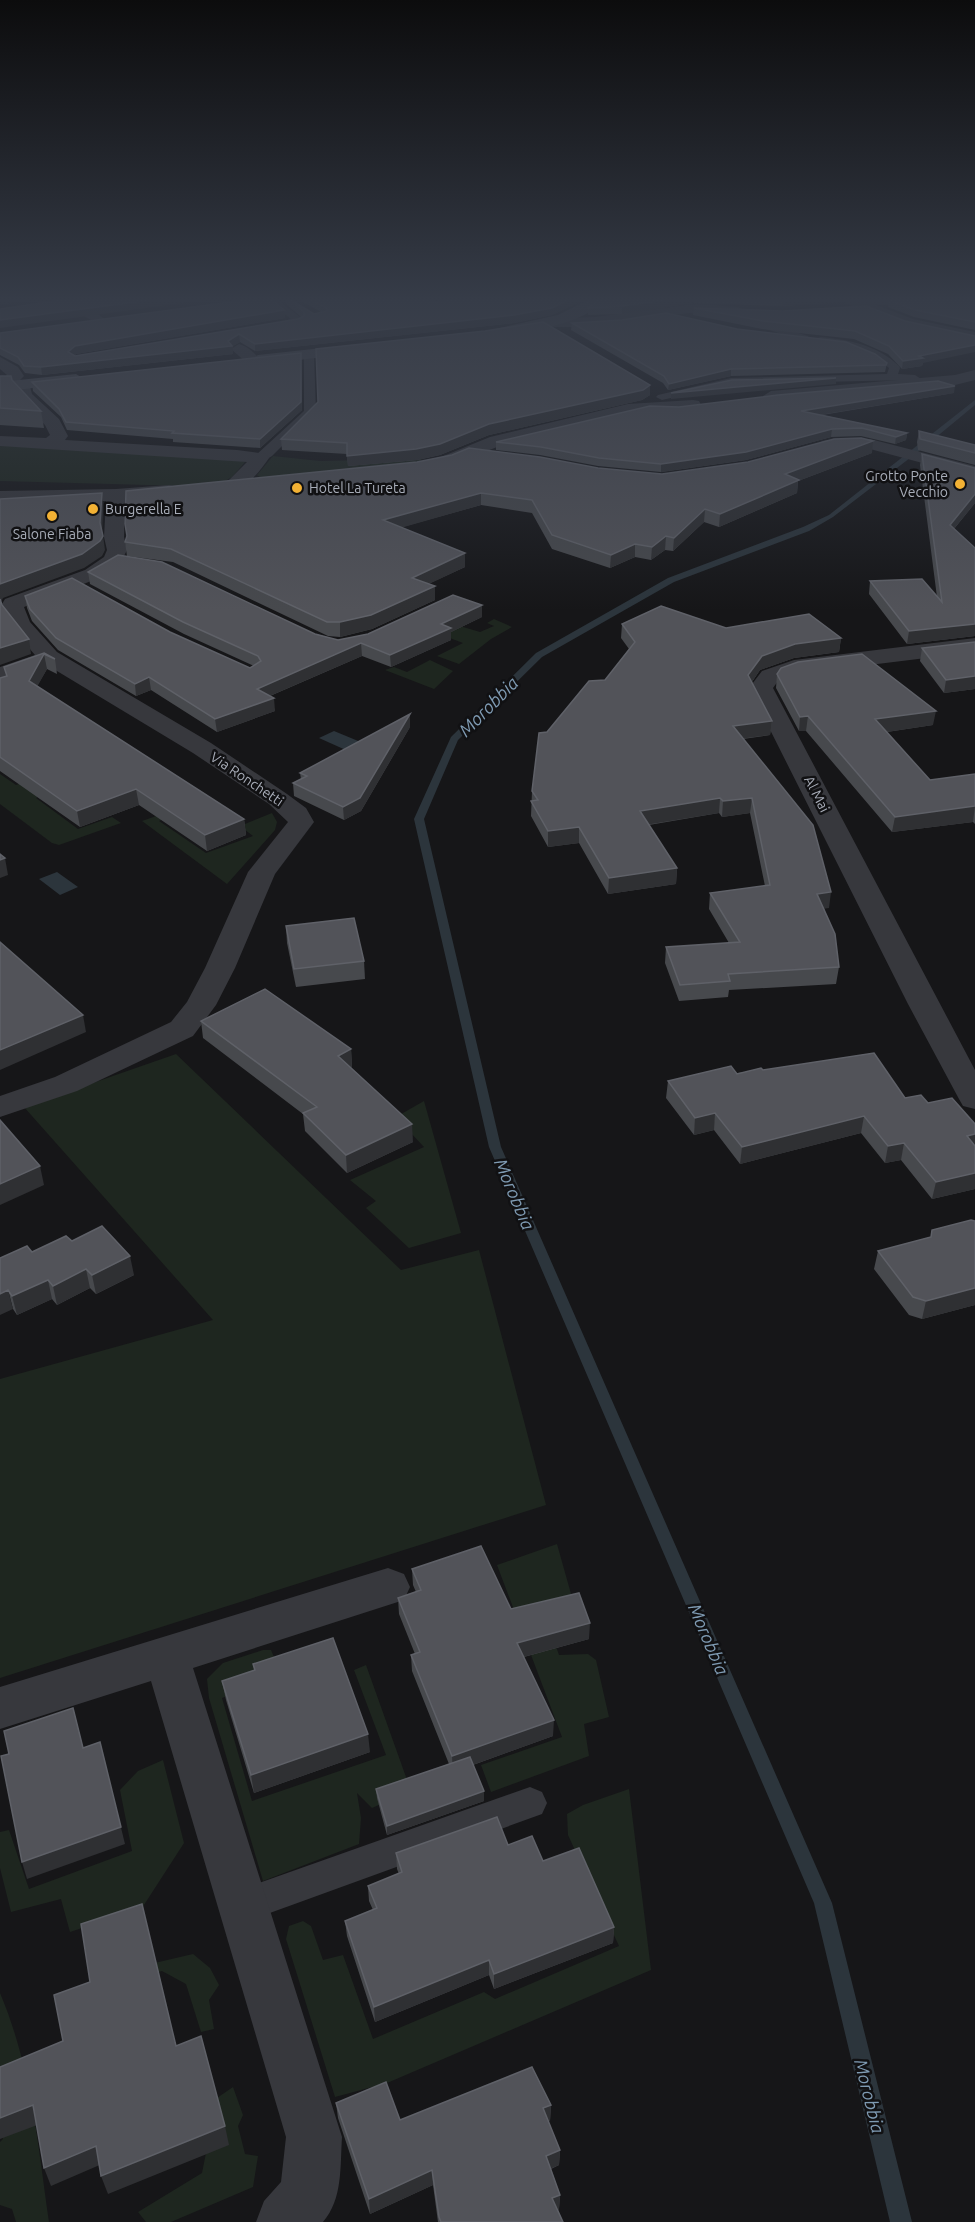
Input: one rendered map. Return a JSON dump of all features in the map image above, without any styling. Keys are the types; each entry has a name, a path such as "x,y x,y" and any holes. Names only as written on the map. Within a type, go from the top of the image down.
{"street":[{"path":"32,404 53,423 59,436 50,444"},
{"path":"417,467 446,461 496,441 632,404"},
{"path":"671,404 678,407 710,404"},
{"path":"0,441 237,454 260,458"},
{"path":"812,448 851,443 875,445 975,472"},
{"path":"466,453 504,458"},
{"path":"233,485 260,458"},
{"path":"212,487 267,482"},
{"path":"0,496 116,495 189,489"},
{"name":"Via Ronchetti","path":"0,1107 66,1084 182,1029 192,1020 262,872 301,822 297,814 278,799 212,754 49,657 20,624 13,604 82,586 92,574 118,560 114,537 116,495"},
{"name":"Al Mai","path":"975,645 794,667 771,675 762,683 761,688 923,1004 975,1100"},
{"path":"0,675 49,657"},
{"path":"0,1708 388,1587"},
{"path":"166,1656 314,2137 309,2194 285,2222"}],"lane":[{"path":"260,458 310,412 310,404"},
{"path":"242,1906 530,1803"}],"shaded area":[{"path":"0,443 245,462 232,477 225,481 184,486 0,481"},
{"path":"273,456 320,461 422,459 419,462 261,478 257,475"},
{"path":"494,619 512,627 491,639 459,664 437,656 463,643 439,634 453,624 480,632 494,626 487,623"},
{"path":"430,660 453,671 434,689 385,670 394,667 407,672"},
{"path":"334,731 363,743 348,751 319,738"},
{"path":"120,750 36,798 78,829 112,817 121,823 59,845 52,843 0,804 0,774 16,785"},
{"path":"199,801 202,803 159,821 206,853 253,836 240,826 272,813 277,822 275,830 227,884 142,821"},
{"path":"57,872 78,887 60,895 39,879"},
{"path":"176,1054 401,1270 479,1250 546,1505 0,1678 0,1379 213,1320 24,1107"},
{"path":"424,1101 461,1233 409,1248 366,1208 376,1201 350,1180 424,1147 396,1117"},
{"path":"557,1544 573,1601 545,1614 559,1655 588,1654 596,1660 609,1717 584,1724 589,1756 491,1792 481,1765 562,1737 497,1565"},
{"path":"263,1650 271,1650 279,1669 251,1687 222,1698 252,1801 386,1755 354,1670 366,1665 411,1791 372,1808 357,1793 361,1818 359,1844 263,1881 209,1698 207,1679 223,1663"},
{"path":"163,1760 184,1843 142,1908 70,1932 61,1899 11,1912 0,1868 0,1832 9,1830 29,1889 132,1851 120,1790 138,1771"},
{"path":"629,1789 651,1970 387,2083 335,2097 286,1939 289,1926 303,1921 311,1926 323,1960 343,1955 373,2039 484,1992 495,1999 619,1946 568,1835 567,1814 583,1805"},
{"path":"193,1954 210,1968 219,1985 209,2000 214,2029 201,2032 186,1984 162,1971 149,1975 146,1965"},
{"path":"0,1993 11,2021 26,2077 49,2222 16,2222 12,2209 0,2205 0,2142 3,2139 0,2124"},
{"path":"233,2087 243,2115 238,2126 245,2154 258,2156 253,2187 171,2222 146,2222 138,2212 202,2173 217,2098"}],"building":[{"path":"0,404 34,404 41,411 0,408"},
{"path":"54,404 299,404 260,439 66,422"},
{"path":"316,404 581,404 489,424 440,444 416,449 347,456 347,443 281,439"},
{"path":"706,404 846,404 801,411 907,433 896,437 862,428 832,429 746,452 661,464 599,458 541,447 496,442 650,406 679,407"},
{"path":"919,431 975,445 975,453 920,439"},
{"path":"861,438 873,441 785,474 799,480 720,514 705,509 674,538 666,536 652,547 635,544 611,555 552,535 532,500 481,493 383,520 465,553 412,578 435,586 371,615 340,622 327,622 171,549 125,542 127,536 126,491 417,462 452,455 469,448 540,457 598,468 662,474 748,462 834,439"},
{"path":"922,454 975,468 975,494 950,525 975,548 975,624 909,631 870,581 922,579 942,602"},
{"path":"102,493 100,523 103,536 100,541 82,554 0,584 0,499"},
{"path":"118,555 162,562 315,634 338,640 368,634 453,595 482,605 441,624 451,628 390,655 361,643 257,689 274,698 215,719 149,677 135,684 56,638 30,609 25,596 72,578 170,632 250,668 261,661 258,656 183,622 88,572"},
{"path":"0,599 2,605 29,639 0,648"},
{"path":"661,606 726,628 809,614 841,638 795,644 762,656 748,675 772,721 733,726 813,825 831,892 817,894 835,934 839,967 728,974 730,981 680,985 666,947 740,942 710,893 770,885 752,798 723,801 720,798 640,811 677,868 609,878 579,827 548,831 531,801 538,800 532,791 539,733 547,732 589,681 605,680 635,642 622,624"},
{"path":"975,642 975,676 946,680 922,648"},
{"path":"44,653 55,659 44,654 29,681 244,819 205,835 136,789 77,811 0,757 0,678 7,676 4,667"},
{"path":"862,654 936,711 875,719 930,780 975,774 975,806 895,817 808,716 800,717 777,674 781,668 798,662"},
{"path":"410,714 360,798 343,807 293,783 307,776 300,773"},
{"path":"354,918 364,961 294,969 286,926"},
{"path":"0,942 83,1015 0,1050"},
{"path":"265,989 351,1049 338,1056 412,1124 346,1155 303,1113 317,1107 201,1021"},
{"path":"874,1053 905,1098 921,1095 928,1103 952,1098 975,1124 975,1134 967,1136 975,1146 975,1173 936,1182 904,1143 888,1146 864,1116 742,1147 715,1113 695,1118 668,1081 731,1066 737,1074 761,1068 763,1070"},
{"path":"0,1120 40,1166 0,1184"},
{"path":"975,1221 975,1288 926,1301 913,1297 878,1251 931,1237 932,1230"},
{"path":"102,1226 130,1256 92,1275 86,1269 53,1286 48,1280 12,1296 8,1290 0,1294 0,1258 27,1246 32,1252 66,1236 72,1241"},
{"path":"481,1546 511,1609 579,1593 590,1623 517,1643 554,1720 452,1756 411,1655 420,1652 398,1598 421,1590 412,1569"},
{"path":"333,1638 368,1734 251,1775 222,1681 255,1670 253,1664"},
{"path":"73,1708 83,1748 100,1742 121,1827 22,1862 1,1756 9,1754 4,1731"},
{"path":"470,1757 484,1791 387,1826 376,1789"},
{"path":"497,1817 508,1845 532,1836 543,1861 579,1848 614,1927 494,1974 489,1960 374,2007 345,1921 377,1908 368,1886 402,1872 396,1853"},
{"path":"142,1904 176,2046 201,2036 225,2126 101,2176 96,2146 44,2168 33,2105 0,2118 0,2067 63,2041 54,1995 90,1982 81,1924"},
{"path":"532,2067 551,2105 543,2108 560,2150 546,2156 560,2195 552,2198 563,2222 441,2222 432,2170 369,2199 336,2103 386,2082 400,2120"}],"waterway":[{"name":"Morobbia","path":"901,2222 823,1903 495,1147 419,819 454,739 539,655 671,580 806,529 831,516 973,404"}],"place":[{"name":"Grotto Ponte Vecchio","path":"960,484"},
{"name":"Hotel La Tureta","path":"297,488"},
{"name":"Burgerella E","path":"93,509"},
{"name":"Salone Fiaba","path":"52,516"}]}
